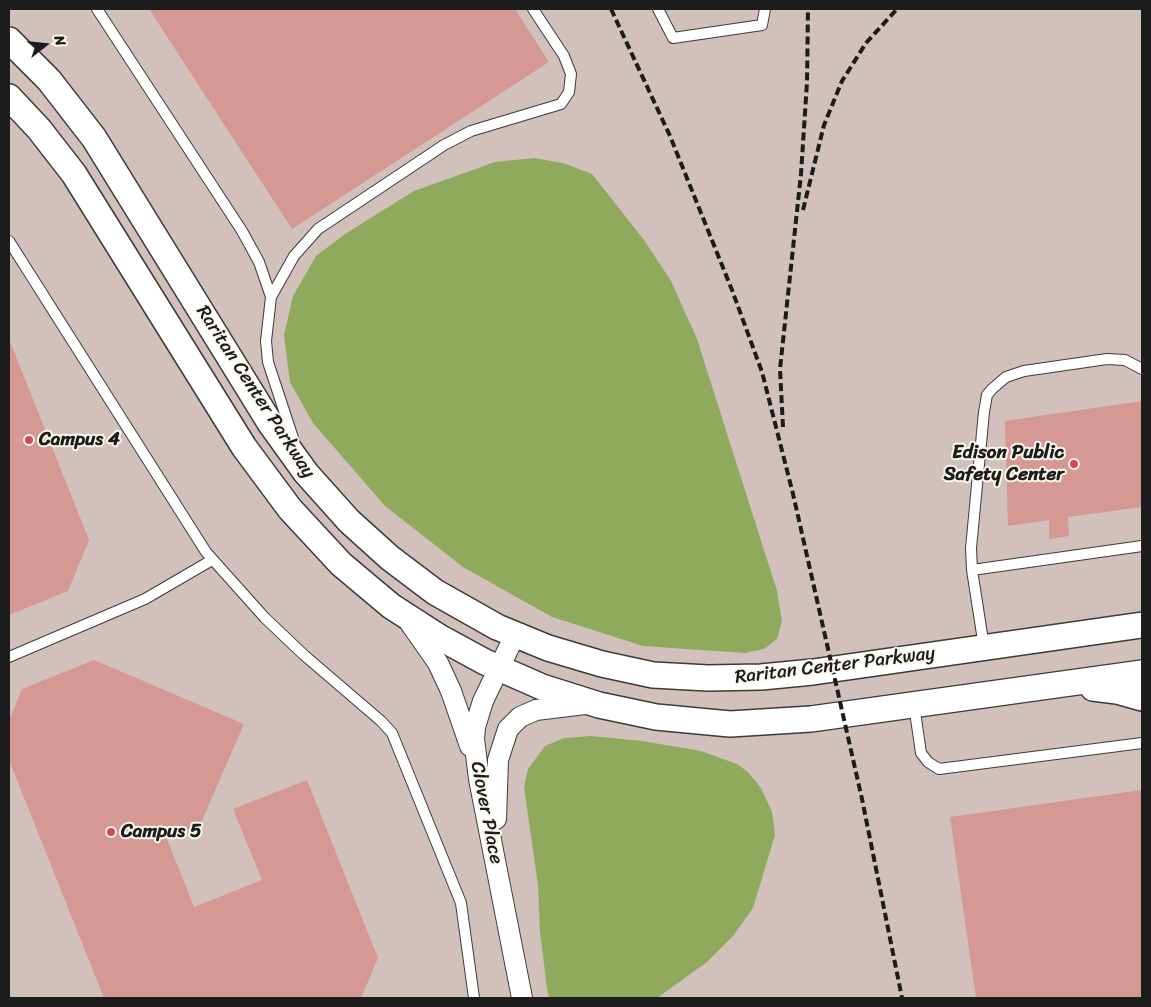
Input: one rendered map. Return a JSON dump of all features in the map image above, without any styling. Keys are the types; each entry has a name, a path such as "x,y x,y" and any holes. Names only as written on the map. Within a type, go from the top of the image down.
{"street":[{"name":"Raritan Center Parkway","path":"9,40 49,80 94,138 270,423 306,473 348,521 397,564 450,601 515,635 566,654 626,670 653,675 699,678 788,674 1142,625"},
{"name":"Raritan Center Parkway","path":"9,97 38,129 74,174 266,478 314,537 392,606 439,637 498,669 542,687 599,705 692,722 748,724 811,720 1142,673"},
{"path":"392,606 413,627 438,663 466,732 479,779"},
{"name":"Clover Place","path":"515,635 483,701 475,727 475,752 522,998"},
{"path":"1050,686 1102,688 1142,698"},
{"path":"500,888 496,828 496,783 498,760 504,737 513,722 536,710 575,704 599,705"}],"lane":[{"path":"97,9 242,231 259,262 271,297"},
{"path":"306,473 268,362 266,341 271,297 294,256 318,229 436,150 471,131 561,104 570,92 571,74 564,56 533,9"},
{"path":"658,9 673,38 762,25 765,9"},
{"path":"9,241 212,560 272,625 381,721 396,740 461,903 474,998"},
{"path":"984,647 972,570 972,548 987,395 992,388 1006,377 1024,371 1107,359 1125,360 1142,369"},
{"path":"972,570 1142,546"},
{"path":"9,656 145,599 212,560"},
{"path":"914,705 921,753 928,762 939,769 1142,743"}],"shaded area":[{"path":"9,9 1142,9 1142,998 9,998"}],"green space":[{"path":"534,158 563,163 592,174 644,240 671,281 697,339 777,591 782,621 777,639 764,649 745,653 643,646 552,617 463,567 385,506 313,423 290,382 284,335 293,296 316,256 345,234 414,191 495,162"},
{"path":"591,736 642,741 701,751 737,764 748,772 761,788 772,812 775,835 753,908 733,936 707,962 657,998 549,998 540,932 538,885 524,787 528,769 545,746 564,738"}],"building":[{"path":"149,9 515,9 549,62 292,229"},
{"name":"Campus 4","path":"9,339 89,540 68,591 9,615"},
{"name":"Edison Public Safety Center","path":"1142,401 1142,507 1068,517 1069,536 1049,539 1049,520 1008,526 1005,421"},
{"name":"Campus 5","path":"94,660 244,724 200,825 167,839 194,907 262,880 233,809 307,780 378,958 361,998 104,998 9,760 9,721 22,689"},
{"path":"1142,790 1142,998 976,998 950,817"}],"railway":[{"path":"611,9 670,136 732,290 762,372 793,494 862,799 902,998"},
{"path":"783,427 780,369 801,174 807,82 808,9"},
{"path":"803,210 824,125 842,81 866,43 897,9"}],"place":[{"name":"Campus 4","path":"29,440"},
{"name":"Edison Public Safety Center","path":"1074,464"},
{"name":"Campus 5","path":"111,832"}]}
